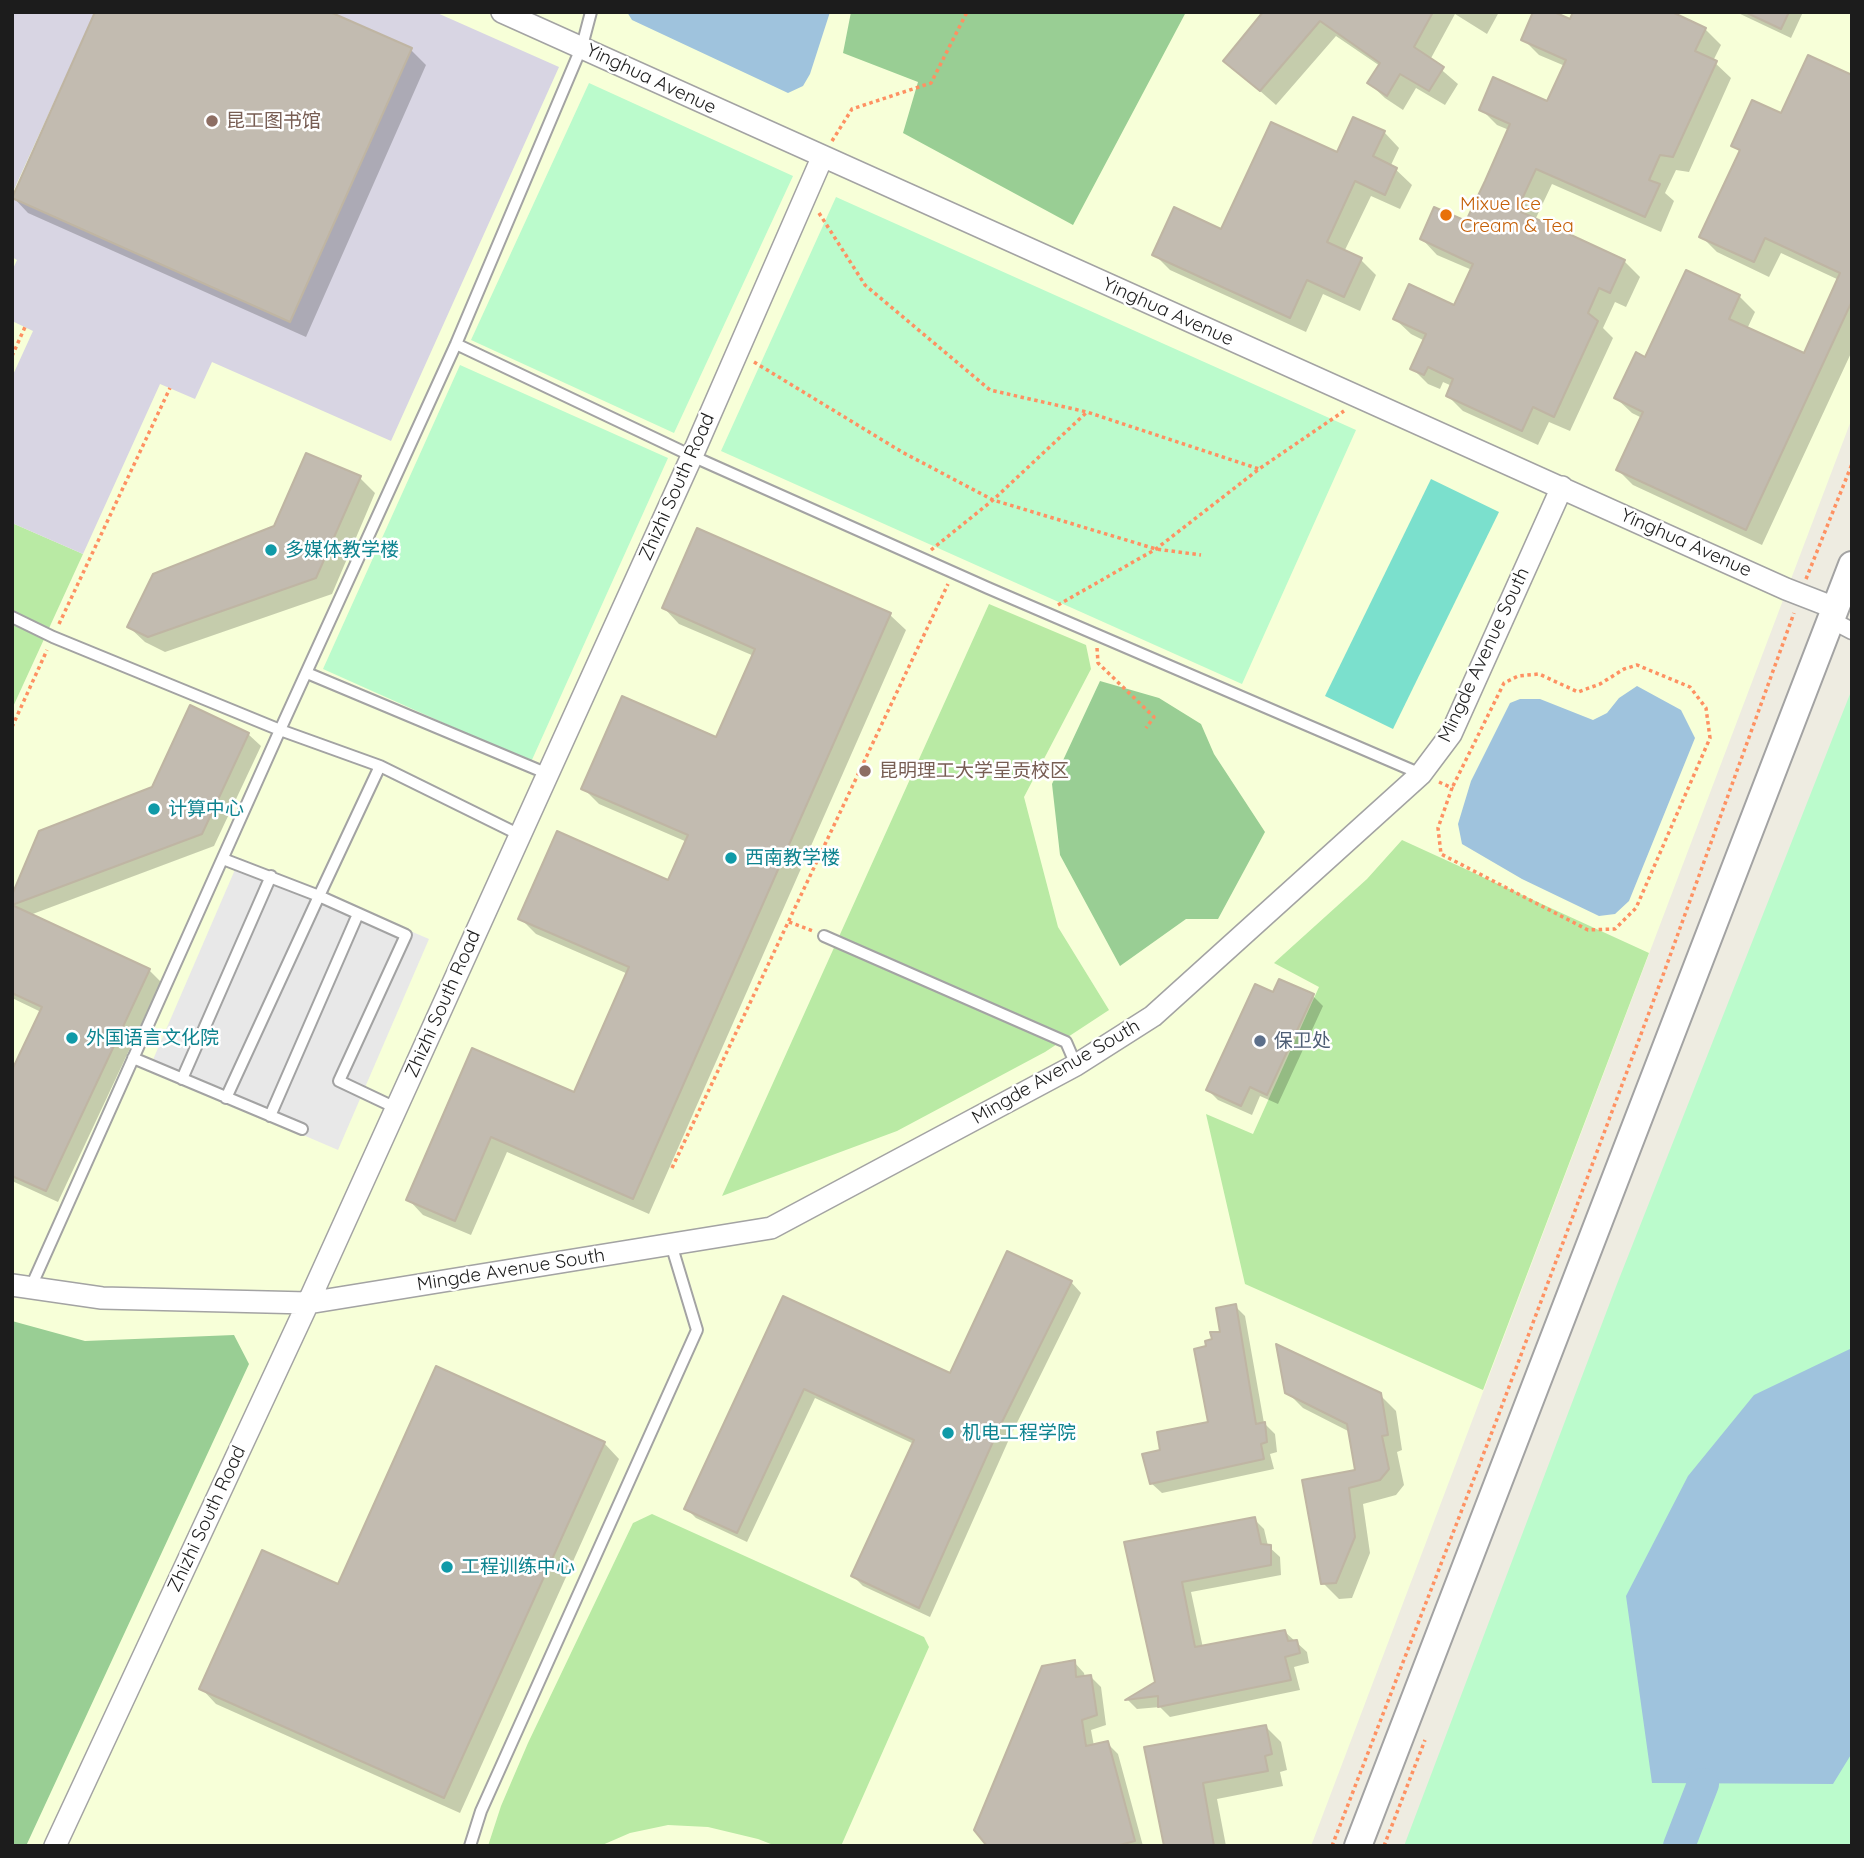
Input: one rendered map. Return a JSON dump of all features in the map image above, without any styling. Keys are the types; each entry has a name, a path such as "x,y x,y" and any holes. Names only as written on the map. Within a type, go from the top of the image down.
{"street":[{"name":"Yinghua Avenue","path":"502,12 582,46 822,158 1786,589 1801,593 1839,620"},
{"name":"Zhizhi South Road","path":"55,1846 308,1303 692,456 822,158"},
{"name":"Mingde Avenue South","path":"21,1287 102,1297 308,1303 771,1228 1076,1065 1153,1016 1421,774 1451,734 1562,487"},
{"path":"1359,1846 1839,620 1852,565"}],"lane":[{"path":"21,1287 133,1059 456,344 582,46 591,12"},
{"path":"456,344 692,456 1095,636 1421,774"},
{"path":"12,617 53,637 280,730 380,766 520,835"},
{"path":"307,673 548,774"},
{"path":"226,1098 380,766"},
{"path":"223,859 319,896 406,936 339,1081 396,1108"},
{"path":"181,1079 271,876"},
{"path":"270,1116 358,914"},
{"path":"824,936 1066,1042 1076,1065"},
{"path":"133,1059 302,1129"},
{"path":"470,1846 481,1811 697,1331 671,1244"}],"path":[{"path":"822,158 852,109 932,83 967,12"},
{"path":"806,193 865,285 990,390 1087,412 1259,469"},
{"path":"12,356 25,327"},
{"path":"737,352 902,452 993,500 1156,549 1200,555"},
{"path":"12,727 170,388"},
{"path":"1044,613 1156,549 1259,469 1363,398"},
{"path":"921,558 993,500 1087,412"},
{"path":"1332,1846 1497,1419 1801,593 1852,464"},
{"path":"673,1168 954,572"},
{"path":"1095,636 1098,663 1154,717 1146,728"},
{"path":"1637,665 1690,687 1706,708 1710,738 1636,908 1615,929 1588,930 1441,854 1438,828 1452,788 1504,683 1518,676 1539,674 1578,692 1637,665"},
{"path":"1421,774 1452,788"},
{"path":"789,922 824,936"}],"shaded area":[{"name":"昆明理工大学呈贡校区","path":"12,12 1852,12 1852,418 1311,1846 12,1846"},
{"path":"12,12 95,12 12,194"},
{"path":"330,12 435,12 559,67 391,441 212,362 195,399 160,384 83,554 12,523 12,377 33,331 12,321 12,271 17,260 12,257 12,198 290,322 411,49"},
{"path":"627,12 830,12 810,74 803,86 788,93 632,20"},
{"path":"589,83 793,176 674,433 471,340"},
{"path":"836,197 1356,430 1242,684 721,451"},
{"path":"460,365 668,458 531,762 323,669"},
{"path":"1431,479 1499,512 1393,729 1325,696"},
{"path":"1637,686 1681,710 1695,738 1629,901 1615,914 1599,916 1522,879 1462,844 1458,824 1471,781 1510,703 1520,699 1540,699 1593,720 1607,713 1619,698"},
{"path":"1852,689 1852,1846 1404,1846 1617,1284"},
{"path":"240,858 429,939 338,1150 149,1069"},
{"path":"1852,1348 1852,1753 1833,1784 1652,1783 1626,1596 1688,1476 1754,1395"}],"green space":[{"path":"851,12 1186,12 1073,225 903,133 918,82 843,53"},
{"path":"12,523 83,554 12,709"},
{"path":"989,604 1086,645 1091,669 1024,797 1058,927 1109,1010 1045,1052 897,1131 722,1196"},
{"path":"1100,681 1159,698 1201,724 1214,754 1265,832 1218,919 1186,919 1120,966 1060,855 1052,784"},
{"path":"1402,840 1649,953 1483,1390 1245,1284 1206,1114 1253,1134 1319,987 1274,963 1367,879"},
{"path":"12,1321 85,1341 234,1335 249,1364 26,1846 12,1846"},
{"path":"652,1514 924,1637 929,1647 841,1846 776,1846 708,1827 668,1825 630,1833 600,1846 488,1846 501,1806 528,1743 633,1523"}],"building":[{"name":"昆工图书馆","path":"95,12 330,12 412,48 290,322 12,198"},
{"path":"1263,12 1433,12 1414,47 1444,67 1429,91 1400,74 1387,96 1367,83 1380,63 1320,21 1260,91 1223,61"},
{"path":"1533,12 1554,12 1570,19 1573,12 1672,12 1706,28 1695,51 1717,61 1673,157 1660,155 1649,180 1660,184 1645,217 1536,169 1517,210 1625,260 1610,293 1599,288 1588,313 1598,321 1554,417 1533,407 1522,431 1446,396 1453,379 1428,367 1424,375 1410,369 1426,334 1393,319 1409,284 1454,305 1473,264 1420,239 1434,207 1466,221 1485,181 1510,124 1479,110 1493,77 1547,101 1566,60 1521,40"},
{"path":"1745,12 1789,12 1781,29"},
{"path":"1808,55 1852,75 1852,301 1746,530 1616,470 1643,412 1614,398 1636,352 1645,357 1686,270 1740,295 1729,319 1804,353 1840,273 1765,238 1754,262 1699,237 1740,150 1731,146 1752,100 1781,113"},
{"path":"1353,117 1385,131 1373,156 1397,168 1385,195 1355,181 1327,242 1362,258 1344,297 1307,280 1290,318 1152,255 1174,207 1221,229 1271,122 1337,152"},
{"name":"多媒体教学楼","path":"306,453 361,476 316,578 148,637 127,627 153,574 274,526"},
{"name":"西南教学楼","path":"697,528 891,613 633,1199 491,1137 455,1221 406,1200 472,1048 574,1092 629,967 518,919 557,831 668,880 688,835 581,789 622,696 716,737 755,649 662,608"},
{"name":"计算中心","path":"190,705 249,733 202,834 12,905 12,895 39,831 152,787"},
{"name":"外国语言文化院","path":"12,905 150,969 46,1191 12,1176 12,1070 42,1007 12,993"},
{"name":"保卫处","path":"1279,979 1314,994 1267,1095 1250,1087 1241,1106 1206,1090 1255,984 1273,992"},
{"name":"机电工程学院","path":"1007,1251 1072,1281 1000,1426 919,1608 851,1576 914,1440 804,1389 737,1533 684,1509 783,1296 950,1373"},
{"path":"1236,1304 1256,1424 1265,1422 1267,1442 1261,1444 1264,1459 1150,1484 1142,1454 1160,1450 1157,1432 1208,1422 1194,1349 1206,1346 1205,1341 1212,1339 1210,1332 1220,1332 1216,1308"},
{"path":"1276,1344 1381,1393 1388,1435 1382,1436 1389,1469 1380,1480 1349,1488 1355,1537 1336,1583 1321,1584 1302,1480 1355,1470 1347,1424 1285,1393"},
{"name":"工程训练中心","path":"436,1366 605,1442 444,1798 199,1689 262,1550 338,1584"},
{"path":"1255,1517 1261,1544 1271,1545 1271,1565 1182,1582 1195,1647 1285,1630 1288,1641 1297,1640 1300,1653 1285,1657 1291,1680 1158,1707 1158,1696 1125,1700 1155,1682 1124,1542"},
{"path":"1075,1660 1076,1677 1091,1675 1097,1715 1082,1720 1086,1746 1108,1741 1135,1841 1116,1846 987,1846 974,1830 1042,1666"},
{"path":"1266,1725 1272,1754 1265,1756 1268,1771 1203,1783 1214,1846 1164,1846 1144,1747"}],"waterway":[{"path":"1679,1846 1703,1784"}],"place":[{"name":"昆工图书馆","path":"212,121"},
{"name":"Mixue Ice Cream & Tea","path":"1446,215"},
{"name":"多媒体教学楼","path":"271,550"},
{"name":"昆明理工大学呈贡校区","path":"865,771"},
{"name":"计算中心","path":"154,809"},
{"name":"西南教学楼","path":"731,858"},
{"name":"外国语言文化院","path":"72,1038"},
{"name":"保卫处","path":"1260,1041"},
{"name":"机电工程学院","path":"948,1433"},
{"name":"工程训练中心","path":"447,1567"}]}
